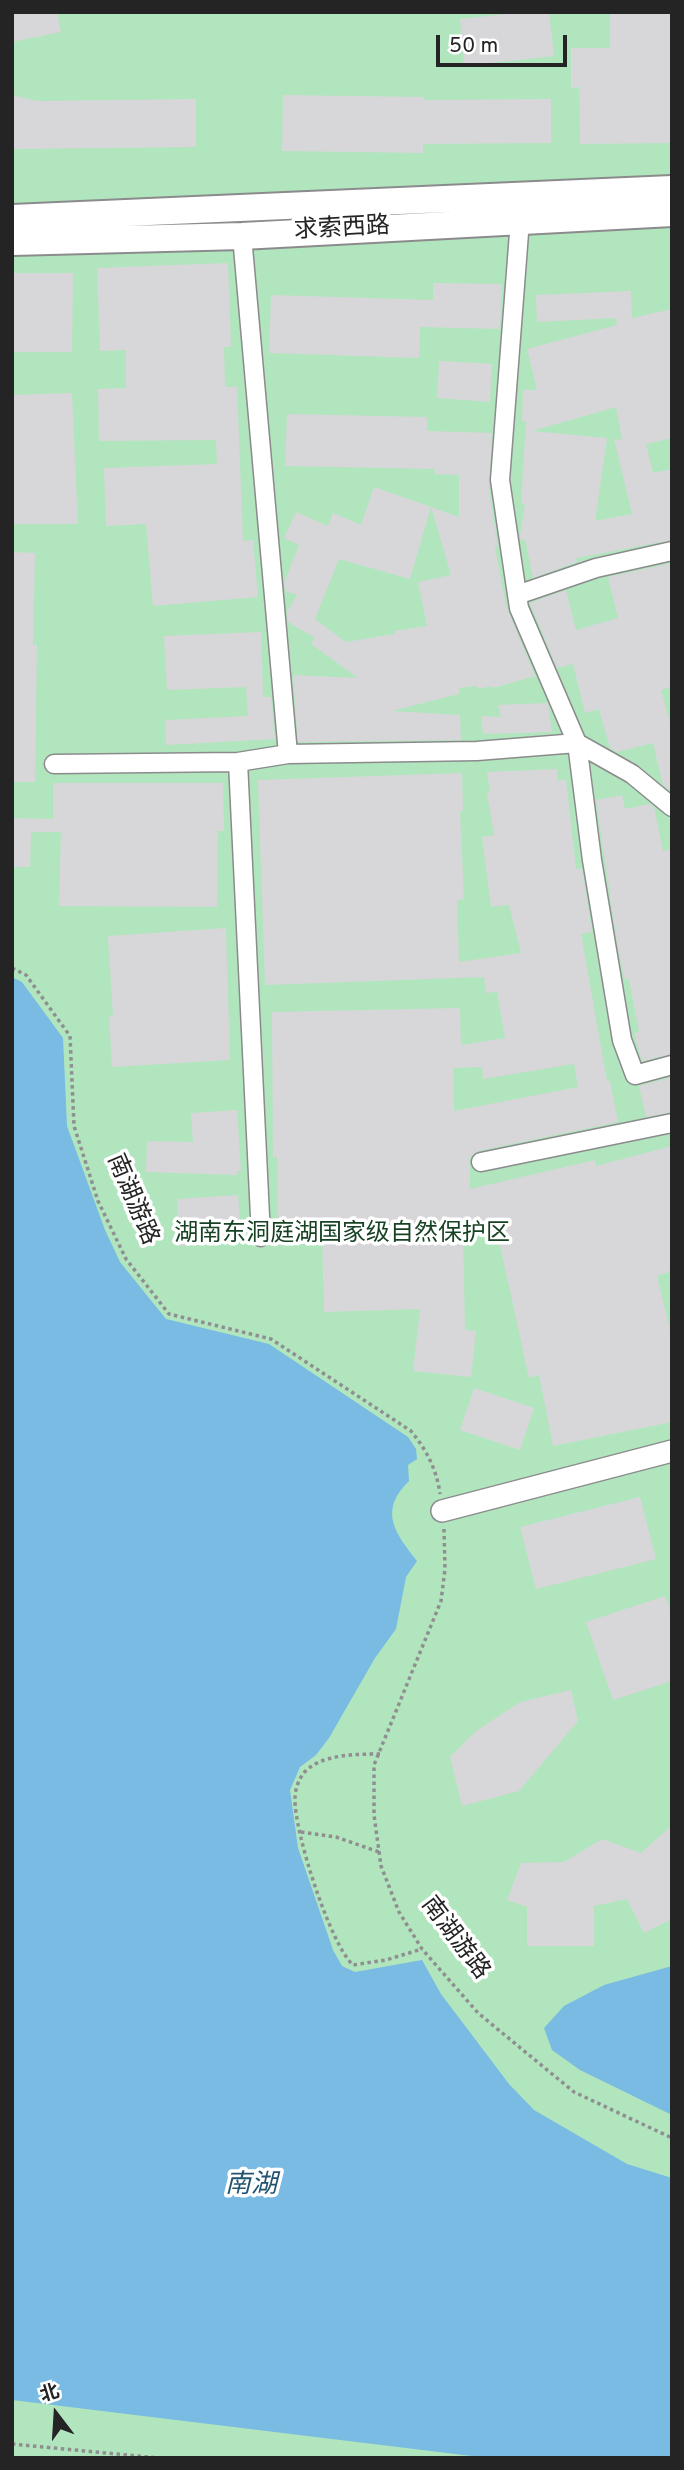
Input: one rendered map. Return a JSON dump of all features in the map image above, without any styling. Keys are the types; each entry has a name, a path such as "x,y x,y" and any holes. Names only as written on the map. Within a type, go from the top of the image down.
{"main road":[{"name":"求索西路","path":"12,218 672,189"},
{"name":"求索西路","path":"12,242 242,236 672,213"}],"street":[{"path":"520,220 500,480 519,608 577,743 590,846 622,1040 635,1075 672,1065"},
{"path":"242,236 288,754"},
{"path":"517,595 596,568 672,551"},
{"path":"54,764 238,762 288,754 477,751 577,743 632,774 672,807"},
{"path":"238,762 261,1237"},
{"path":"481,1162 672,1123"},
{"path":"442,1511 672,1451"}],"path":[{"name":"南湖游路","path":"12,968 26,975 70,1036 74,1126 98,1201 125,1259 169,1314 271,1339 411,1431 423,1446 438,1480 446,1544 441,1601 374,1765 374,1815 379,1852 399,1912 422,1949 478,2013 574,2092 672,2138"},
{"path":"380,1754 342,1757 305,1771 297,1784 295,1799 301,1832 322,1905 342,1955 353,1965 386,1960 422,1949"},
{"path":"301,1832 336,1837 379,1852"},
{"path":"12,2444 158,2458"}],"green space":[{"name":"湖南东洞庭湖国家级自然保护区","path":"12,12 672,12 672,2458 12,2458"}],"water":[{"name":"南湖","path":"12,977 22,982 63,1038 67,1126 105,1230 120,1262 166,1319 269,1344 408,1437 416,1449 417,1459 408,1465 409,1481 394,1502 392,1512 393,1522 402,1541 417,1561 406,1577 396,1629 375,1658 329,1738 316,1755 300,1767 290,1790 298,1848 333,1950 342,1966 355,1972 422,1960 441,1994 509,2084 534,2110 627,2164 672,2178 672,2458 488,2458 12,2400"},
{"path":"672,1966 672,2115 580,2070 552,2050 544,2028 564,2006 604,1985"}],"building":[{"path":"12,12 57,12 61,32 12,42"},
{"path":"549,12 554,56 464,66 460,19"},
{"path":"610,12 672,12 672,143 580,144 579,87 571,88 571,48 610,48"},
{"path":"12,95 37,101 196,99 196,147 12,149"},
{"path":"283,95 424,97 424,100 551,99 551,143 423,144 423,153 282,151"},
{"path":"228,263 231,347 224,347 225,387 237,387 243,541 253,540 258,597 153,606 146,524 106,526 104,468 217,464 216,440 99,441 98,389 126,388 126,350 100,351 97,268"},
{"path":"12,273 73,273 72,352 12,352"},
{"path":"433,283 502,284 500,329 420,327 419,358 269,353 271,295 433,300"},
{"path":"631,291 632,318 672,309 672,438 646,444 653,473 672,469 672,540 576,558 577,562 533,578 525,539 520,540 525,504 521,503 526,421 522,421 523,390 537,390 527,349 617,325 616,318 537,322 536,295","holes":["616,407 622,440 614,439 632,514 595,521 607,438 532,431"]},
{"path":"439,361 492,364 490,402 437,398"},
{"path":"72,393 78,524 12,524 12,395"},
{"path":"287,414 427,417 427,431 492,433 489,490 498,547 495,547 506,606 535,676 493,688 459,688 459,694 392,711 460,715 461,740 298,742 293,675 358,678 311,644 315,638 288,622 287,612 297,595 285,591 284,583 299,545 284,538 296,512 328,526 333,513 361,525 374,487 431,507 459,517 459,475 434,474 435,469 285,466","holes":["431,507 451,575 418,582 427,626 346,642 315,619 339,559 410,579"]},
{"path":"12,552 35,553 35,782 12,782"},
{"path":"672,563 672,687 661,690 672,730 672,792 663,785 653,743 617,752 610,748 599,709 585,713 573,664 557,668 530,603 566,590 576,630 618,618 608,577"},
{"path":"261,632 263,697 271,697 275,739 166,745 165,720 248,716 246,687 167,690 164,636"},
{"path":"548,703 552,732 483,734 481,716 501,717 498,705"},
{"path":"557,769 558,781 566,779 576,869 582,868 592,932 581,934 607,1081 610,1081 618,1122 478,1151 470,1157 470,1189 595,1160 596,1166 672,1146 672,1271 657,1276 672,1337 672,1422 553,1446 539,1375 529,1378 498,1236 493,1237 492,1232 463,1232 465,1330 476,1331 471,1377 413,1371 420,1309 324,1312 322,1235 278,1236 277,1157 273,1157 272,1012 460,1008 461,1045 505,1038 497,992 486,993 484,977 265,985 258,780 462,773 463,811 460,811 464,899 457,900 459,962 521,953 509,905 491,907 482,837 494,835 487,793 490,792 487,772","holes":["574,1064 578,1087 454,1111 453,1068 482,1067 483,1079"]},
{"path":"53,783 223,783 224,831 218,831 217,907 59,906 61,832 31,832 30,867 12,867 12,818 53,819"},
{"path":"622,795 625,809 650,804 654,807 663,851 672,849 672,1054 642,1061 634,1033 639,1032 629,979 625,980 618,949 596,800"},
{"path":"226,928 230,1060 112,1067 109,1016 113,1016 108,936"},
{"path":"672,1077 672,1112 646,1117 639,1086"},
{"path":"237,1110 241,1171 237,1171 237,1175 146,1172 147,1141 193,1142 191,1113"},
{"path":"238,1195 242,1242 180,1246 177,1199"},
{"path":"474,1388 534,1408 520,1450 460,1430"},
{"path":"640,1497 656,1559 536,1589 520,1527"},
{"path":"665,1596 672,1616 672,1681 613,1700 586,1622"},
{"path":"571,1690 578,1721 519,1791 462,1806 450,1757 476,1731 520,1702"},
{"path":"672,1825 672,1919 644,1933 627,1899 594,1906 594,1946 527,1946 527,1907 507,1900 521,1863 564,1862 602,1839 641,1853"}]}
